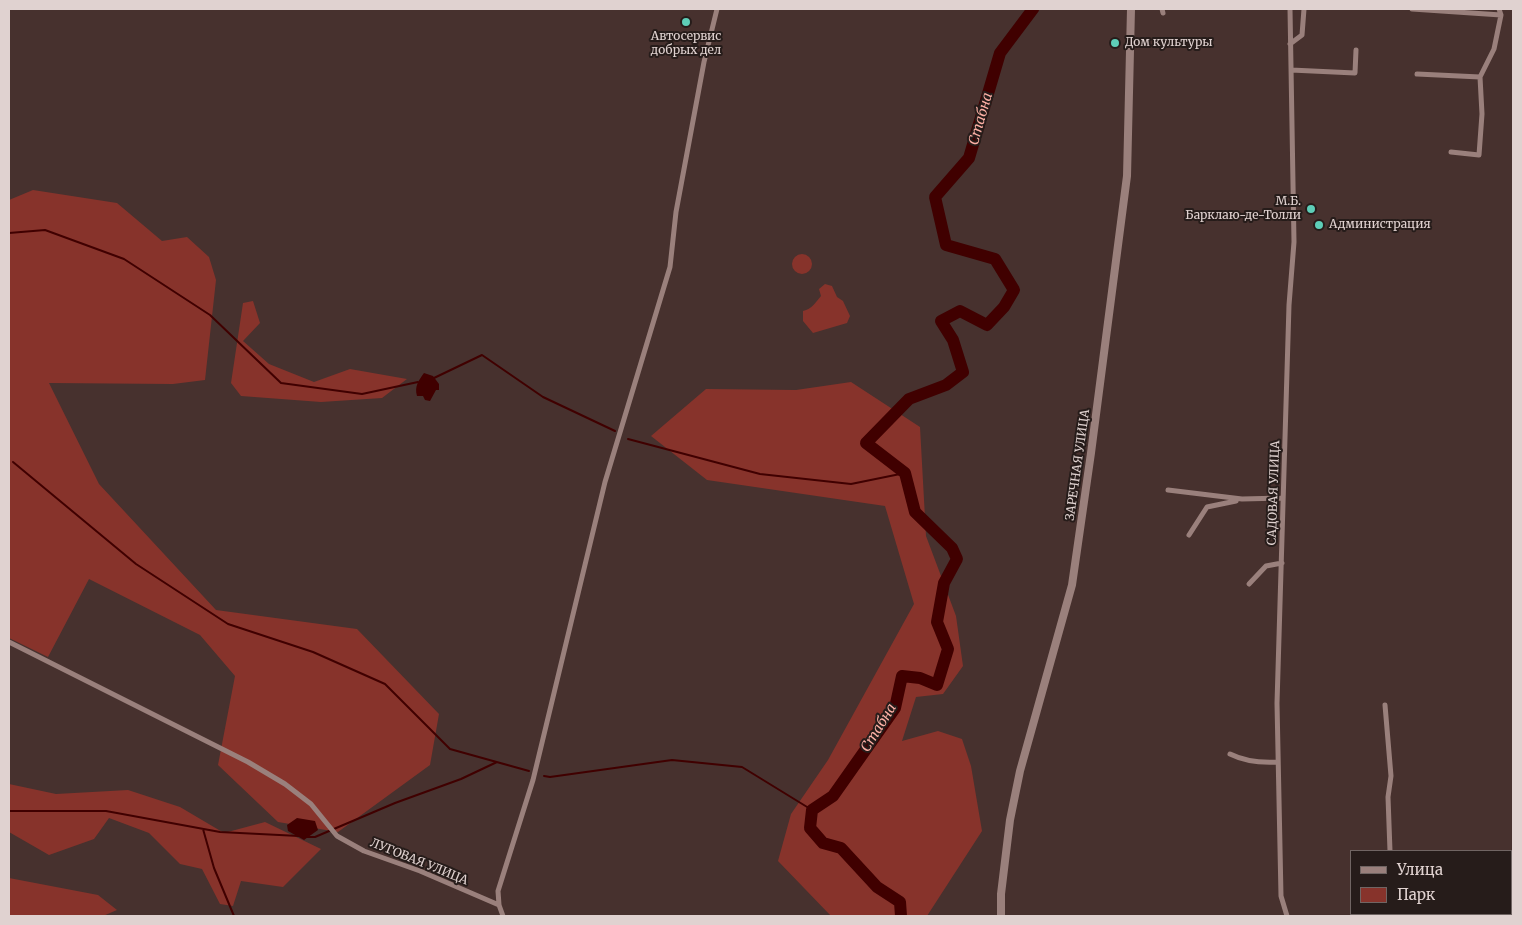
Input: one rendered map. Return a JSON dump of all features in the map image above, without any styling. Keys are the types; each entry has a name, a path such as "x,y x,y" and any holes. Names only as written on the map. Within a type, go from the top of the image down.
{"street":[{"path":"503,916 498,905 498,891 533,780 606,482 670,267 680,194 704,62 717,9"},
{"name":"ЗАРЕЧНАЯ УЛИЦА","path":"1001,916 1001,894 1010,820 1020,771 1072,585 1090,463 1127,176 1131,9"},
{"name":"САДОВАЯ УЛИЦА","path":"1287,916 1281,896 1277,703 1289,305 1294,242 1290,9"},
{"path":"1290,44 1302,35 1304,9"},
{"path":"1412,9 1500,12 1494,48 1480,77 1482,114 1478,155 1451,152"},
{"path":"1291,70 1355,73 1356,50"},
{"path":"1417,74 1480,77"},
{"path":"1168,490 1242,499 1284,498"},
{"path":"1189,535 1207,508 1242,499"},
{"path":"1249,584 1266,566 1282,563"},
{"name":"ЛУГОВАЯ УЛИЦА","path":"9,642 248,762 285,784 311,804 335,834 364,850 420,871 498,905"},
{"path":"1385,705 1391,776 1388,797 1390,850"},
{"path":"1230,754 1241,760 1257,763 1278,762"}],"green space":[{"path":"33,190 117,203 162,241 187,237 209,257 216,280 205,380 173,384 49,383 99,484 216,610 357,629 439,714 430,765 338,832 278,822 218,765 235,676 200,635 89,579 48,657 9,638 9,200"},
{"path":"802,254 809,257 812,264 809,271 802,274 795,271 792,264 795,257"},
{"path":"825,284 832,286 837,297 843,301 850,316 847,323 813,333 803,321 803,311 817,301 821,296 819,289"},
{"path":"253,301 260,323 243,341 269,364 314,382 350,369 407,379 382,398 321,402 241,396 231,383 243,303"},
{"path":"851,382 920,427 926,536 956,616 963,666 943,694 916,697 902,741 938,731 962,739 971,766 982,831 927,916 831,916 778,861 791,814 828,760 914,604 885,506 707,480 651,436 706,389 796,390"},
{"path":"9,784 56,794 128,790 180,807 224,833 265,822 321,849 283,887 241,881 233,906 220,904 202,869 180,864 149,833 109,818 94,839 49,855 9,832"},
{"path":"9,878 98,895 117,910 103,916 9,916"}],"shaded area":[{"path":"424,373 433,376 439,384 439,390 436,390 430,401 425,400 423,396 417,396 416,392 417,383"},
{"path":"297,818 315,821 318,830 304,840 288,831 287,825"}],"waterway":[{"name":"Стабна","path":"901,916 900,902 877,887 841,848 823,843 810,828 812,810 833,796 895,708 902,676 920,678 937,685 948,649 937,622 944,583 957,559 952,548 915,512 905,473 866,443 909,399 946,385 963,372 953,340 941,321 960,311 987,325 1004,307 1014,290 995,259 946,245 935,197 969,158 1000,53 1033,9"},
{"path":"9,233 45,230 124,259 210,315 281,383 362,394 418,382"},
{"path":"434,378 482,355 543,397 615,431"},
{"path":"628,439 760,474 851,484 905,473"},
{"path":"13,462 136,564 228,624 313,652 385,684 450,749 529,771"},
{"path":"544,776 550,777 672,760 742,767 812,810"},
{"path":"307,837 315,837 395,803 461,779 497,762"},
{"path":"9,811 106,811 220,832 299,836"},
{"path":"203,829 214,868 234,916"}],"place":[{"name":"Автосервис добрых дел","path":"686,22"},
{"name":"Дом культуры","path":"1115,43"},
{"name":"М.Б. Барклаю-де-Толли","path":"1311,209"},
{"name":"Администрация","path":"1319,225"}]}
